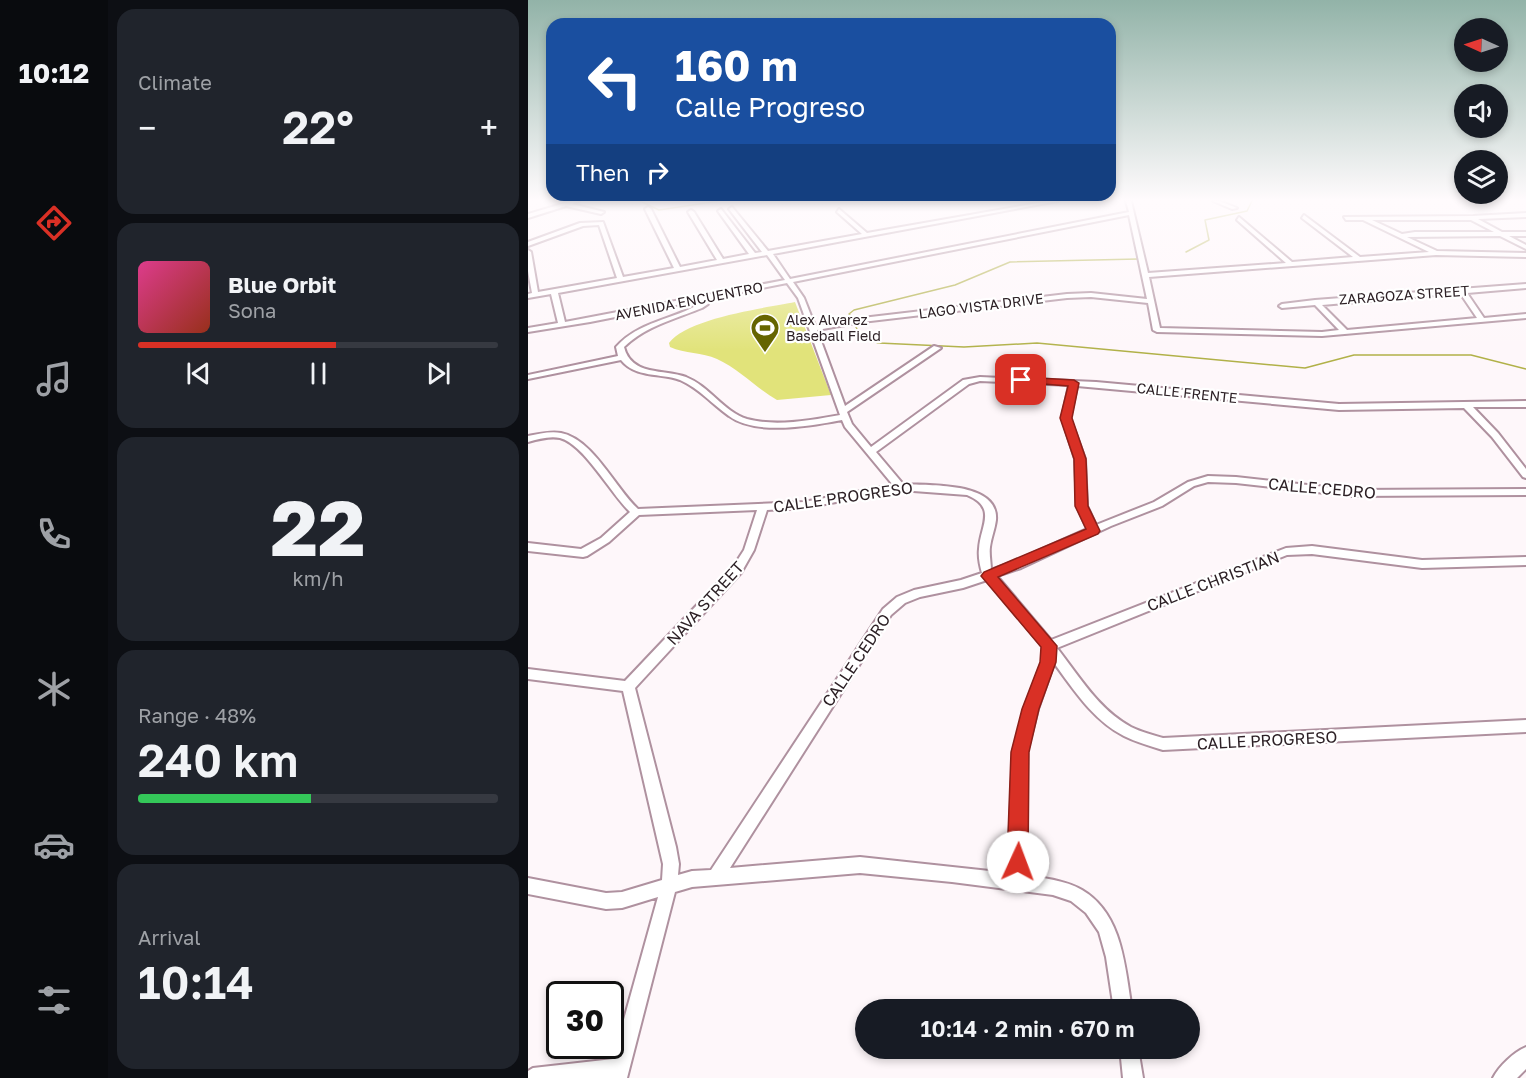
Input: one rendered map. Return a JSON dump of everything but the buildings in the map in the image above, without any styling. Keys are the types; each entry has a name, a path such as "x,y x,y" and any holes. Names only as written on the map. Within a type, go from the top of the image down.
{"street":[{"path":"611,251 621,279"},
{"path":"669,251 678,269"},
{"path":"715,251 721,261"},
{"path":"750,251 753,255"},
{"path":"528,252 532,295 776,251"},
{"name":"AVENIDA ENCUENTRO","path":"528,330 562,326 936,251"},
{"path":"1141,251 1157,330 1322,334 1526,316"},
{"path":"1276,251 1292,265"},
{"path":"1349,251 1360,260"},
{"path":"767,253 790,280 801,298 848,426 900,487"},
{"path":"1146,276 1436,253 1526,255"},
{"name":"ZARAGOZA STREET","path":"1282,306 1526,286"},
{"path":"554,291 562,326"},
{"path":"1462,291 1482,320"},
{"name":"LAGO VISTA DRIVE","path":"812,329 862,320 1067,296 1097,296 1150,301"},
{"path":"704,298 705,304 700,308 656,322 624,342 620,347 623,357 638,369 689,381 709,393 742,421 801,423 843,414 937,348"},
{"path":"1315,302 1345,332"},
{"path":"528,377 623,357"},
{"name":"CALLE FRENTE","path":"870,452 973,380 1074,383 1318,406 1526,404"},
{"path":"1074,383 1066,418 1080,459 1082,506 1093,531"},
{"path":"1466,405 1495,435 1526,476"},
{"path":"528,439 557,435 574,441 623,501 636,512 597,546 583,553 528,547"},
{"name":"CALLE CEDRO","path":"708,878 894,605 918,593 989,576 1052,551 1158,504 1191,484 1208,479 1352,493 1526,492"},
{"name":"CALLE PROGRESO","path":"636,512 804,504 900,487 959,490 981,497 990,510 991,519 983,560 989,576 1049,646 1078,686 1104,716 1130,733 1163,744 1253,742 1526,726"},
{"name":"NAVA STREET","path":"628,687 737,570 749,550 763,507"},
{"name":"CALLE CHRISTIAN","path":"1049,646 1286,552 1312,550 1422,564 1526,561"},
{"path":"1016,882 1020,752 1030,709 1048,662 1049,646"},
{"path":"528,674 628,687 669,856 669,885 618,1073 533,1078"},
{"path":"528,886 606,901 622,900 669,885 708,878 860,866 952,874 1053,887 1076,895 1092,907 1106,928 1112,947 1121,999"},
{"path":"1503,1078 1526,1056"},
{"path":"1130,1059 1133,1078"}],"shaded area":[{"path":"795,302 831,395 777,400 717,359 670,347 669,343 678,334 692,327 728,315"}],"waterway":[{"path":"852,318 849,314 854,310 955,285 1010,262 1138,259"},
{"path":"856,327 862,339 879,343 964,347 1037,343 1305,368 1354,355 1471,355 1526,369"}],"place":[{"name":"Alex Alvarez Baseball Field","path":"765,354"}],"route":[{"path":"1018,862 1020,752 1030,709 1048,662 1049,646 989,576 1052,551 1093,531 1082,506 1080,459 1066,418 1074,383 1021,380"}]}
